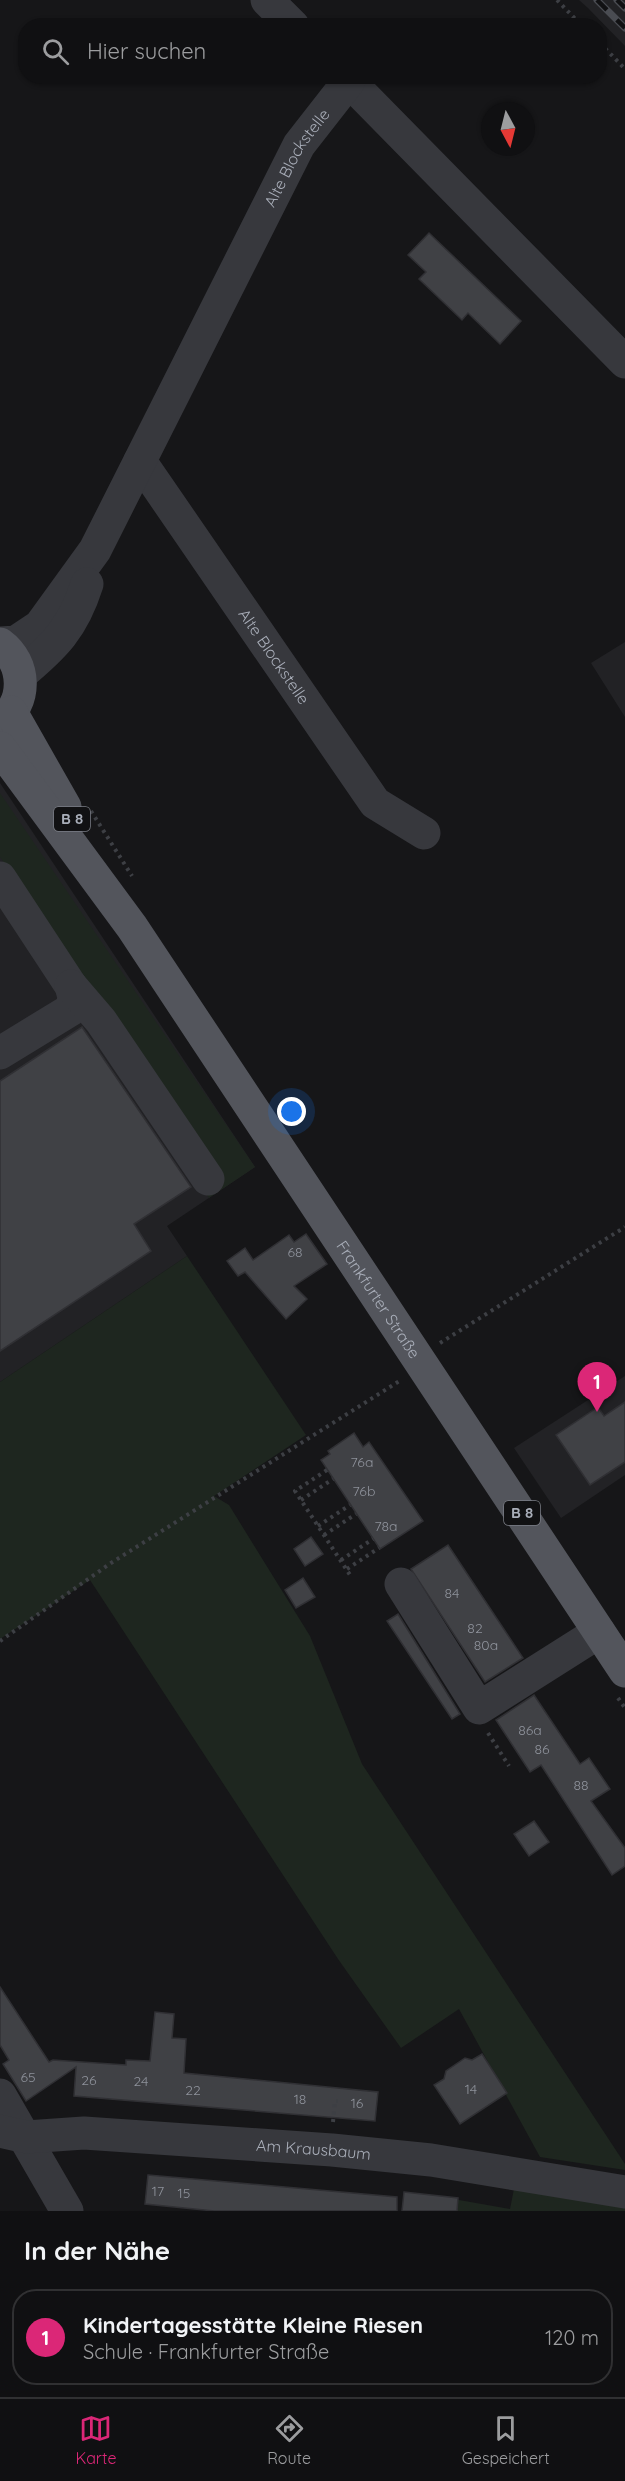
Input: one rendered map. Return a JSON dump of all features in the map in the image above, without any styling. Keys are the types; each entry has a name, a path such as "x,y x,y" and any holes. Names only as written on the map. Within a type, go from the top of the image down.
{"main road":[{"path":"0,644 12,656 20,675"},
{"name":"B 8","path":"6,717 21,688 20,675"},
{"name":"Frankfurter Straße","path":"6,717 132,927 625,1671"},
{"name":"Frankfurter Straße","path":"0,748 132,927"}],"street":[{"path":"267,0 285,18"},
{"name":"Alte Blockstelle","path":"0,644 16,642 40,626 95,550 299,145 342,84"},
{"name":"Alte Blockstelle","path":"351,84 625,362"},
{"name":"Alte Blockstelle","path":"140,461 375,803 424,833"},
{"name":"Alte Blockstelle","path":"20,675 54,647 67,630 80,606 95,550"},
{"path":"0,878 71,986 101,1021 208,1179"},
{"path":"0,1053 72,1009 74,997 71,986"},
{"path":"400,1584 479,1708 599,1632"},
{"path":"0,2095 9,2139 67,2211"},
{"name":"Am Krausbaum","path":"9,2139 84,2133 332,2150 431,2160 625,2192"}],"path":[{"path":"557,0 574,18"},
{"path":"607,50 625,69"},
{"path":"0,1641 121,1557 279,1455 309,1441 421,1361 625,1227"},
{"path":"327,1470 295,1491 352,1578"},
{"path":"301,1500 333,1479"},
{"path":"318,1526 350,1505"},
{"path":"324,1535 356,1514"},
{"path":"340,1560 373,1539"},
{"path":"346,1569 379,1548"},
{"path":"479,1708 481,1721 509,1766"},
{"path":"334,2111 335,2101 338,2101"}],"shaded area":[{"path":"579,0 625,0 625,46 607,28 607,18 598,18"},
{"path":"625,642 625,717 591,663"},
{"path":"0,783 255,1167 167,1226 187,1256 0,1382"},
{"path":"0,793 255,1167 209,1198 92,1020 99,1001 0,857"},
{"path":"187,1256 306,1435 214,1496 229,1505 310,1636 362,1764 625,2164 625,2170 540,2157 459,2009 401,2048 338,1959 90,1580 0,1639 0,1382"},
{"path":"625,1376 625,1475 561,1518 514,1448"},
{"path":"514,2189 625,2206 625,2211 422,2211 425,2194 510,2209"}],"building":[{"path":"429,233 521,321 500,344 468,313 462,320 419,279 426,272 408,255"},
{"path":"82,1027 191,1187 134,1224 151,1251 0,1351 0,1081"},
{"path":"306,1234 327,1264 294,1286 307,1299 286,1319 245,1272 238,1276 227,1261 245,1248 253,1260 289,1235 294,1242"},
{"path":"625,1402 625,1462 590,1485 556,1435 598,1407 604,1416"},
{"path":"354,1433 363,1447 369,1442 423,1521 380,1549 321,1460 330,1454 328,1451"},
{"path":"311,1537 323,1554 305,1566 294,1549"},
{"path":"448,1545 523,1658 485,1682 411,1569"},
{"path":"303,1578 315,1597 296,1608 285,1590"},
{"path":"398,1614 460,1714 452,1719 387,1621"},
{"path":"534,1695 580,1764 589,1758 610,1789 591,1801 625,1848 625,1866 612,1875 541,1765 530,1772 496,1720"},
{"path":"534,1821 549,1842 529,1856 514,1834"},
{"path":"0,1987 49,2062 53,2060 126,2065 126,2060 150,2061 155,2012 174,2014 172,2038 186,2039 184,2073 378,2092 375,2121 74,2096 76,2067 26,2101 3,2064 9,2060 0,2045"},
{"path":"482,2054 507,2093 460,2124 434,2085 444,2079 446,2071 465,2058 472,2060"},
{"path":"148,2175 397,2197 397,2211 214,2211 145,2204"},
{"path":"404,2192 458,2198 457,2211 402,2211"}],"railway":[{"path":"597,0 625,28"},
{"path":"617,0 625,8"}],"place":[{"name":"Kindertagesstätte Kleine Riesen","path":"597,1412"}]}
